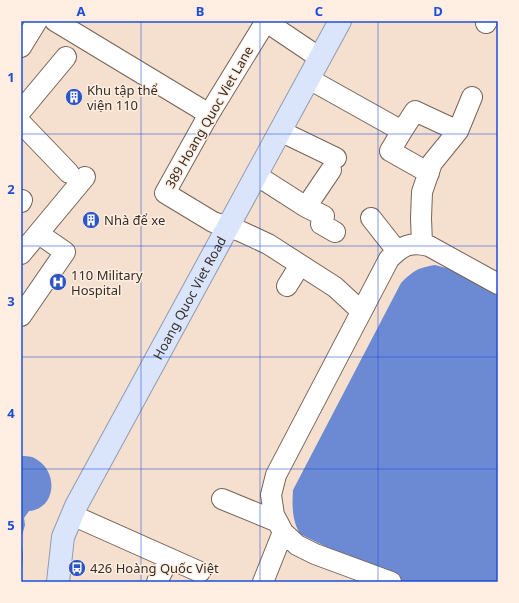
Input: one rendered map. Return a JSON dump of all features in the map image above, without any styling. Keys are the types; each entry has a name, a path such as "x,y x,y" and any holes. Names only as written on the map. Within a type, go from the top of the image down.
{"main road":[{"name":"Hoang Quoc Viet Road","path":"58,582 63,537 72,515 340,21"}],"street":[{"path":"21,47 37,21"},
{"path":"55,21 210,114"},
{"path":"266,21 320,58"},
{"name":"389 Hoang Quoc Viet Lane","path":"227,228 213,222 165,193 266,21"},
{"path":"21,111 66,57"},
{"path":"309,79 402,131"},
{"path":"422,244 422,192 432,163 458,131 472,97"},
{"path":"429,173 390,151 415,111 458,131"},
{"path":"21,123 77,175 39,234 21,254"},
{"path":"280,131 333,164 306,207"},
{"path":"256,175 306,207 324,216 321,224 335,232"},
{"path":"371,218 397,251"},
{"path":"227,228 240,231 268,244 335,287 362,311"},
{"path":"21,316 65,252 39,234"},
{"path":"391,582 315,554 297,545 280,527 274,515 271,495 276,475 389,259 397,251 407,245 418,243 429,246 498,284"},
{"path":"286,286 300,265"},
{"path":"222,499 280,527"},
{"path":"72,515 200,572"},
{"path":"264,582 280,527"},
{"path":"157,582 169,558"}],"water":[{"path":"435,265 446,268 498,290 498,582 402,581 374,570 300,534 294,518 293,490 401,283 416,270"},
{"path":"21,456 33,457 43,465 48,472 51,481 51,489 45,504 38,509 29,511 24,518 25,525 21,539"},
{"path":"21,539 23,557 21,578"}],"place":[{"name":"Khu tập thể viện 110","path":"74,97"},
{"name":"Nhà để xe","path":"91,220"},
{"name":"110 Military Hospital","path":"58,282"},
{"name":"426 Hoàng Quốc Việt","path":"77,568"}]}
